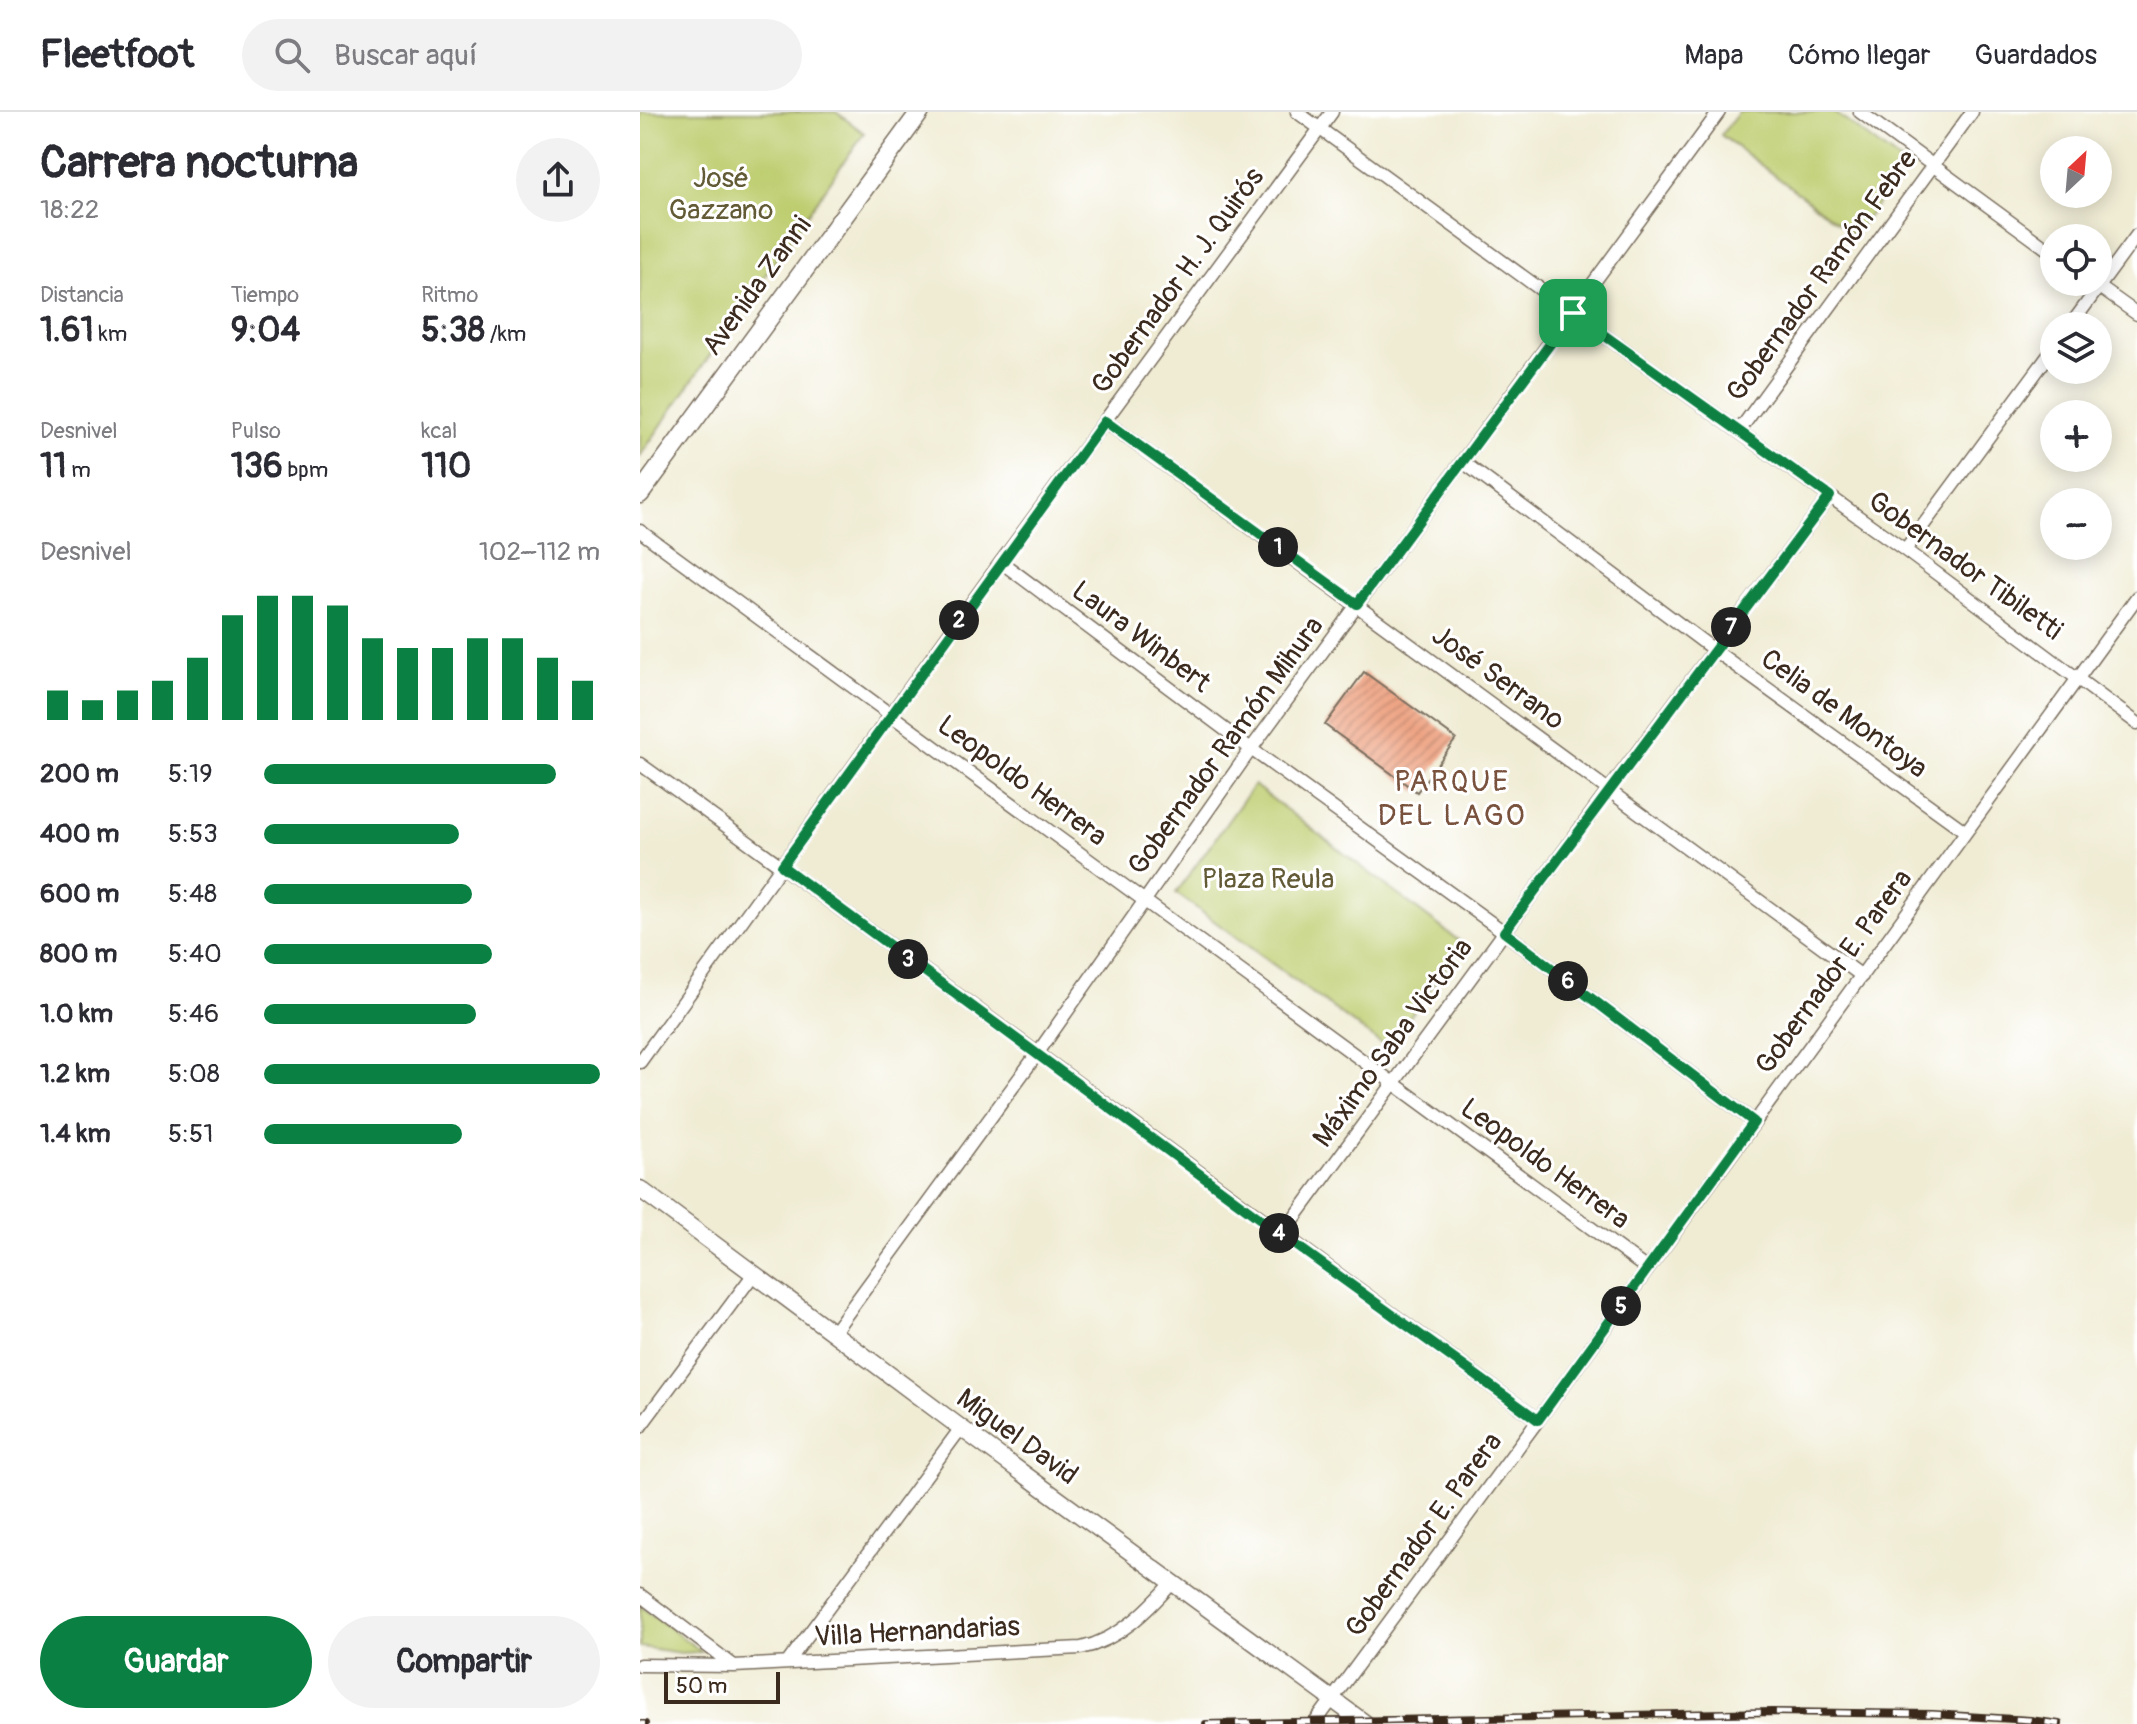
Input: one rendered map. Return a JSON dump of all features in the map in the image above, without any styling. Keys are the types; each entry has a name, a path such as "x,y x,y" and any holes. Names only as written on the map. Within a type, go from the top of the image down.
{"main road":[{"name":"Avenida Zanni","path":"640,494 920,112"}],"street":[{"name":"Gobernador Tibiletti","path":"1297,112 1905,550 2137,723"},
{"name":"Gobernador H. J. Quirós","path":"640,1062 1001,562 1332,112"},
{"name":"Gobernador Ramón Mihura","path":"833,1333 1037,1054 1251,749 1719,112"},
{"path":"1860,112 2040,244"},
{"name":"Gobernador Ramón Febre","path":"1739,431 1972,112"},
{"path":"2112,265 2137,235"},
{"path":"2112,296 2137,314"},
{"path":"1905,550 2040,367"},
{"name":"José Serrano","path":"1105,421 1862,976"},
{"name":"Celia de Montoya","path":"1463,462 1714,650 1966,832"},
{"name":"Máximo Saba Victoria","path":"1282,1235 1830,496"},
{"name":"Leopoldo Herrera","path":"640,531 1647,1269"},
{"name":"Laura Winbert","path":"1001,562 1251,749 1504,932 1754,1122"},
{"name":"Gobernador E. Parera","path":"1314,1724 2137,597"},
{"path":"640,764 1538,1420"},
{"name":"Miguel David","path":"640,1189 1366,1724"},
{"path":"640,1427 753,1275"},
{"path":"788,1662 961,1428"},
{"name":"Villa Hernandarias","path":"640,1665 734,1666 1081,1648 1109,1639 1149,1609 1173,1582"},
{"path":"640,1595 734,1666"}],"green space":[{"name":"José Gazzano","path":"640,112 836,112 864,133 640,456"},
{"path":"1739,112 1834,112 1906,166 1854,235 1721,135"},
{"name":"Plaza Reula","path":"1254,785 1463,944 1387,1048 1176,893"},
{"path":"640,1606 702,1652 681,1653 640,1647"}],"building":[{"path":"1364,672 1456,739 1417,792 1325,725"}],"railway":[{"path":"1206,1724 1772,1712 1932,1714 2059,1724"},
{"path":"640,1724 645,1724"}],"district":[{"name":"PARQUE DEL LAGO","path":"1452,798"}],"route":[{"path":"1573,313 1830,496 1504,932 1754,1122 1538,1420 782,866 1105,421 1357,604 1573,313"}]}
